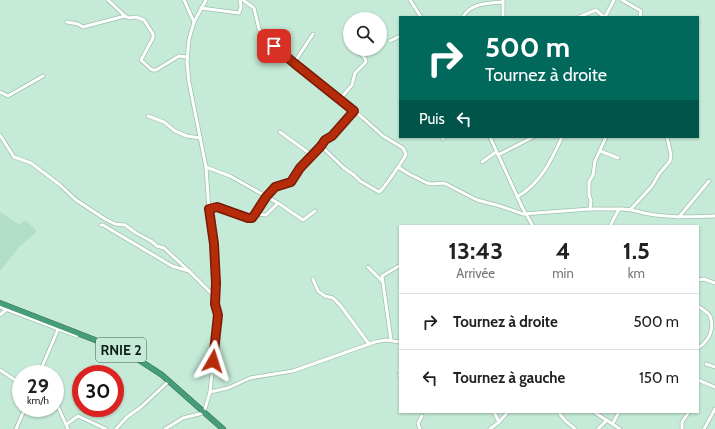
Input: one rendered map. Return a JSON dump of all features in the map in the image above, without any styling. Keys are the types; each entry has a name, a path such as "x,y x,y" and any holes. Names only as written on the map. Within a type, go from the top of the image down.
{"highway":[{"name":"RNIE 2","path":"0,303 9,308 124,352 151,367 222,429"}],"street":[{"path":"108,0 125,16 129,18 136,17 144,20 153,34 153,38 141,60 152,70 156,70 179,56 187,57"},
{"path":"184,0 194,22"},
{"path":"165,429 183,418 204,413 210,392 218,315 215,304 214,244 209,209 206,167 189,82 187,57 189,39 194,22 206,0"},
{"path":"201,8 239,13 244,0 254,8 259,29 265,38 383,136 396,143 406,151 406,154 383,190 380,192 360,181 321,146"},
{"path":"410,0 420,16"},
{"path":"605,16 614,0"},
{"path":"622,0 641,11 640,16"},
{"path":"464,16 467,11 483,4 503,1 503,16"},
{"path":"581,16 595,10 603,16"},
{"path":"67,22 78,24 83,27 125,16"},
{"path":"294,63 313,34"},
{"path":"390,41 399,36"},
{"path":"340,99 352,85 355,73 366,62 363,56"},
{"path":"0,92 8,96 43,76"},
{"path":"209,209 217,207 252,218 266,197 275,187 291,182 300,168 313,156 322,144 332,136 354,111"},
{"path":"148,116 164,122 187,136 200,138"},
{"path":"280,132 313,156"},
{"path":"0,135 14,157 31,163 60,185 76,200 105,219 115,224 125,224 136,234 151,240 157,246 164,248 216,298"},
{"path":"492,138 497,154 526,215 532,225"},
{"path":"482,162 531,138"},
{"path":"518,197 528,191 544,174 562,138"},
{"path":"590,209 591,201 588,195 588,185 593,175 595,161 606,138"},
{"path":"631,209 652,186 670,160 671,155 667,138"},
{"path":"600,151 618,158"},
{"path":"206,167 230,176 278,203 303,220 315,211"},
{"path":"398,168 427,183 444,183 477,200 526,215 590,209 631,209 655,215 679,217 715,216"},
{"path":"679,217 709,181"},
{"path":"255,214 266,215 278,203"},
{"path":"611,225 619,209"},
{"path":"101,225 104,225 172,266 189,271"},
{"path":"391,340 382,281 383,274 399,266"},
{"path":"368,267 382,281"},
{"path":"313,279 318,291 325,296 333,298 340,305 369,344"},
{"path":"699,280 704,279 715,283"},
{"path":"0,307 9,308"},
{"path":"699,307 710,316 713,327 710,338 699,347"},
{"path":"0,315 9,308"},
{"path":"43,365 59,327"},
{"path":"210,392 228,388 250,378 293,371 369,344 391,340 399,342"},
{"path":"706,364 715,367"},
{"path":"0,370 12,378"},
{"path":"699,380 715,387"},
{"path":"116,429 127,417 168,382"},
{"path":"704,429 715,408"},
{"path":"494,413 499,422"},
{"path":"490,429 507,413"},
{"path":"560,413 564,421 569,423 575,429"},
{"path":"596,413 620,429"},
{"path":"612,423 618,413"},
{"path":"682,429 682,422 688,413"},
{"path":"66,424 78,416 106,429"},
{"path":"420,429 418,423 422,416"},
{"path":"16,429 21,417"},
{"path":"63,417 68,429"},
{"path":"598,429 607,420"}],"shaded area":[{"path":"0,212 20,225 25,220 36,230 36,232 19,247 0,271"}],"route":[{"path":"213,361 218,315 215,304 216,283 214,244 210,225 209,209 217,207 231,213 252,218 266,197 275,187 291,182 300,168 325,140 332,136 354,111 274,46"}]}
